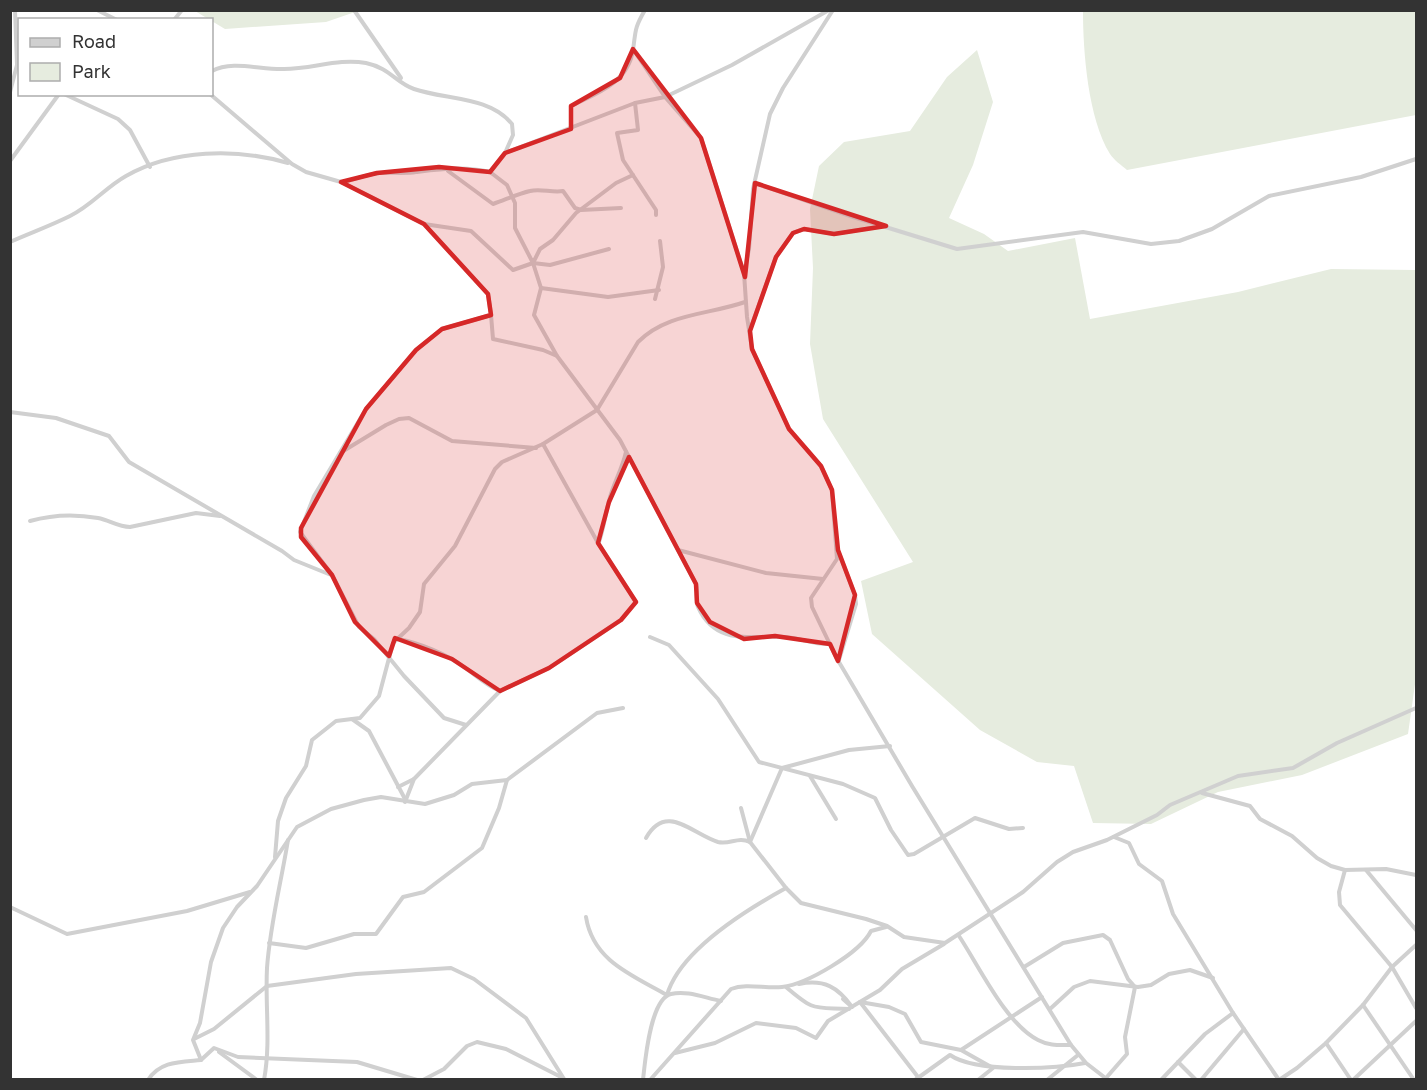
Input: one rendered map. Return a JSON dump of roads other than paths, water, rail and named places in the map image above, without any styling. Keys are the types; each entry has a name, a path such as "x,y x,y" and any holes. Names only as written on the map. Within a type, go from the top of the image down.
{"street":[{"path":"10,92 17,65 15,10"},
{"path":"354,10 399,76 412,89"},
{"path":"571,129 571,106 606,89 620,78 628,66 633,49 633,35 645,10"},
{"path":"505,153 635,103 665,98 732,65 831,10"},
{"path":"831,10 783,88 770,114 755,183 749,249 744,273 745,302 752,349 789,429 821,466 832,490 837,559 811,598 812,607 838,661 1071,1045 1086,1063 1107,1079 1127,1054 1125,1037 1135,987"},
{"path":"97,12 112,18"},
{"path":"15,33 18,37"},
{"path":"633,49 665,98 701,138 744,273"},
{"path":"213,71 224,67 286,70 344,60 386,68 412,89 485,105 504,115 513,124 513,135 505,153 490,172"},
{"path":"10,161 58,96"},
{"path":"68,96 118,119 130,130 150,166"},
{"path":"212,96 292,164 306,172 341,182 424,224 471,231 513,270 532,263 550,265 609,249"},
{"path":"635,103 639,130 617,133 622,160 656,210 656,215"},
{"path":"10,242 70,216 127,175 150,166 190,155 243,154 292,164"},
{"path":"755,183 957,249 1083,232 1151,244 1165,243 1212,229 1269,196 1361,177 1416,159"},
{"path":"341,182 377,173 415,172 439,167 448,170 493,204 530,191 563,191 575,208 581,210 621,208"},
{"path":"448,170 469,167 490,172 507,185 513,198 515,228 541,288 534,315 557,356 626,452 696,584 699,608 719,630 744,639 774,636 800,638 816,645 830,644"},
{"path":"532,263 540,249 553,240 581,210 616,183 633,175"},
{"path":"424,224 488,294 493,339 543,350 557,356"},
{"path":"750,331 776,257 793,233 804,229 845,233 886,226"},
{"path":"655,299 663,267 660,241"},
{"path":"541,288 608,297 659,290"},
{"path":"275,856 278,821 286,798 306,766 312,740 336,721 360,718 369,711 379,696 389,656 398,639 420,612 424,585 454,546 495,469 502,462 536,448 597,410 638,342 647,333 676,318 745,302"},
{"path":"466,725 444,718 389,656 355,622 332,575 309,548 300,532 314,496 366,409 427,339 442,329 490,315"},
{"path":"10,412 56,418 109,436 129,462 224,516 294,560 332,575"},
{"path":"340,453 386,425 399,419 409,418 452,441 536,448"},
{"path":"398,787 414,779 500,691 549,668 621,620 636,602 598,543 543,444"},
{"path":"598,543 608,517 609,502 622,471 626,452"},
{"path":"30,521 61,516 96,518 121,527 130,527 196,513 224,516"},
{"path":"838,549 855,595 856,604 838,661"},
{"path":"678,550 766,573 824,579"},
{"path":"650,637 669,645 718,699 759,762 852,787 875,798 891,830 908,855 914,854 975,818 1009,829 1023,828"},
{"path":"398,639 411,641 452,659 484,685 500,691"},
{"path":"201,1060 193,1040 200,1023 212,962 223,928 302,822 331,809 381,797 425,804 439,801 472,784 507,780 597,714 623,708"},
{"path":"675,1053 716,1043 756,1023 796,1028 816,1038 828,1021 880,990 902,969 958,936 990,912 1023,892 1057,862 1073,852 1114,837 1157,815 1170,805 1238,776 1293,768 1337,743 1416,708"},
{"path":"352,719 369,731 406,801"},
{"path":"782,768 849,750 890,746"},
{"path":"750,842 782,768"},
{"path":"809,776 836,819"},
{"path":"406,801 414,779"},
{"path":"269,943 306,948 354,934 376,934 403,897 424,891 482,848 499,808 507,780"},
{"path":"1202,793 1250,806 1260,819 1292,836 1317,858 1345,870 1386,869 1416,874"},
{"path":"741,808 750,842 786,888 801,903 886,926 904,937 945,943"},
{"path":"646,838 652,827 660,822 670,821 721,843 740,839 750,842"},
{"path":"1114,837 1129,843 1139,864 1162,881 1173,914 1214,978 1233,1013 1279,1080 1326,1043 1363,1005 1392,967 1416,945"},
{"path":"264,1080 268,1058 269,943 288,839"},
{"path":"1345,870 1339,892 1340,905 1392,967 1416,1008"},
{"path":"1365,870 1416,930"},
{"path":"643,1080 649,1034 680,966 713,936 786,888"},
{"path":"10,907 67,934 187,911 252,891"},
{"path":"586,917 588,934 599,951 611,963 668,995 690,994 722,1001"},
{"path":"795,984 850,955 866,942 871,932 886,926"},
{"path":"958,936 1012,1017 1038,1040 1052,1045 1071,1045"},
{"path":"1024,967 1063,943 1103,936 1110,940 1128,979 1135,987"},
{"path":"193,1040 214,1029 267,986 356,974 451,968 474,979 526,1018 564,1079"},
{"path":"1050,1009 1079,983 1090,981 1135,987 1151,985 1169,974 1190,970 1214,978"},
{"path":"650,1079 735,987 828,984 842,992 851,1008"},
{"path":"786,986 807,1005 816,1009 851,1008"},
{"path":"961,1050 1042,996"},
{"path":"843,999 851,1008"},
{"path":"860,1002 889,1007 905,1014 921,1042 961,1050 993,1068"},
{"path":"860,1002 916,1078 950,1055 960,1062 993,1068 1062,1068 1086,1063"},
{"path":"1363,1005 1415,1079"},
{"path":"1161,1080 1205,1034 1233,1013"},
{"path":"1326,1043 1352,1080 1416,1021"},
{"path":"1201,1080 1244,1029"},
{"path":"423,1080 444,1069 467,1046 477,1042 506,1049 564,1079"},
{"path":"214,1048 238,1057 357,1062 417,1080"},
{"path":"148,1080 154,1070 164,1065 201,1060 214,1048"},
{"path":"214,1048 256,1080"},
{"path":"1047,1080 1078,1055"},
{"path":"1178,1062 1196,1080"},
{"path":"978,1080 993,1068"}]}
